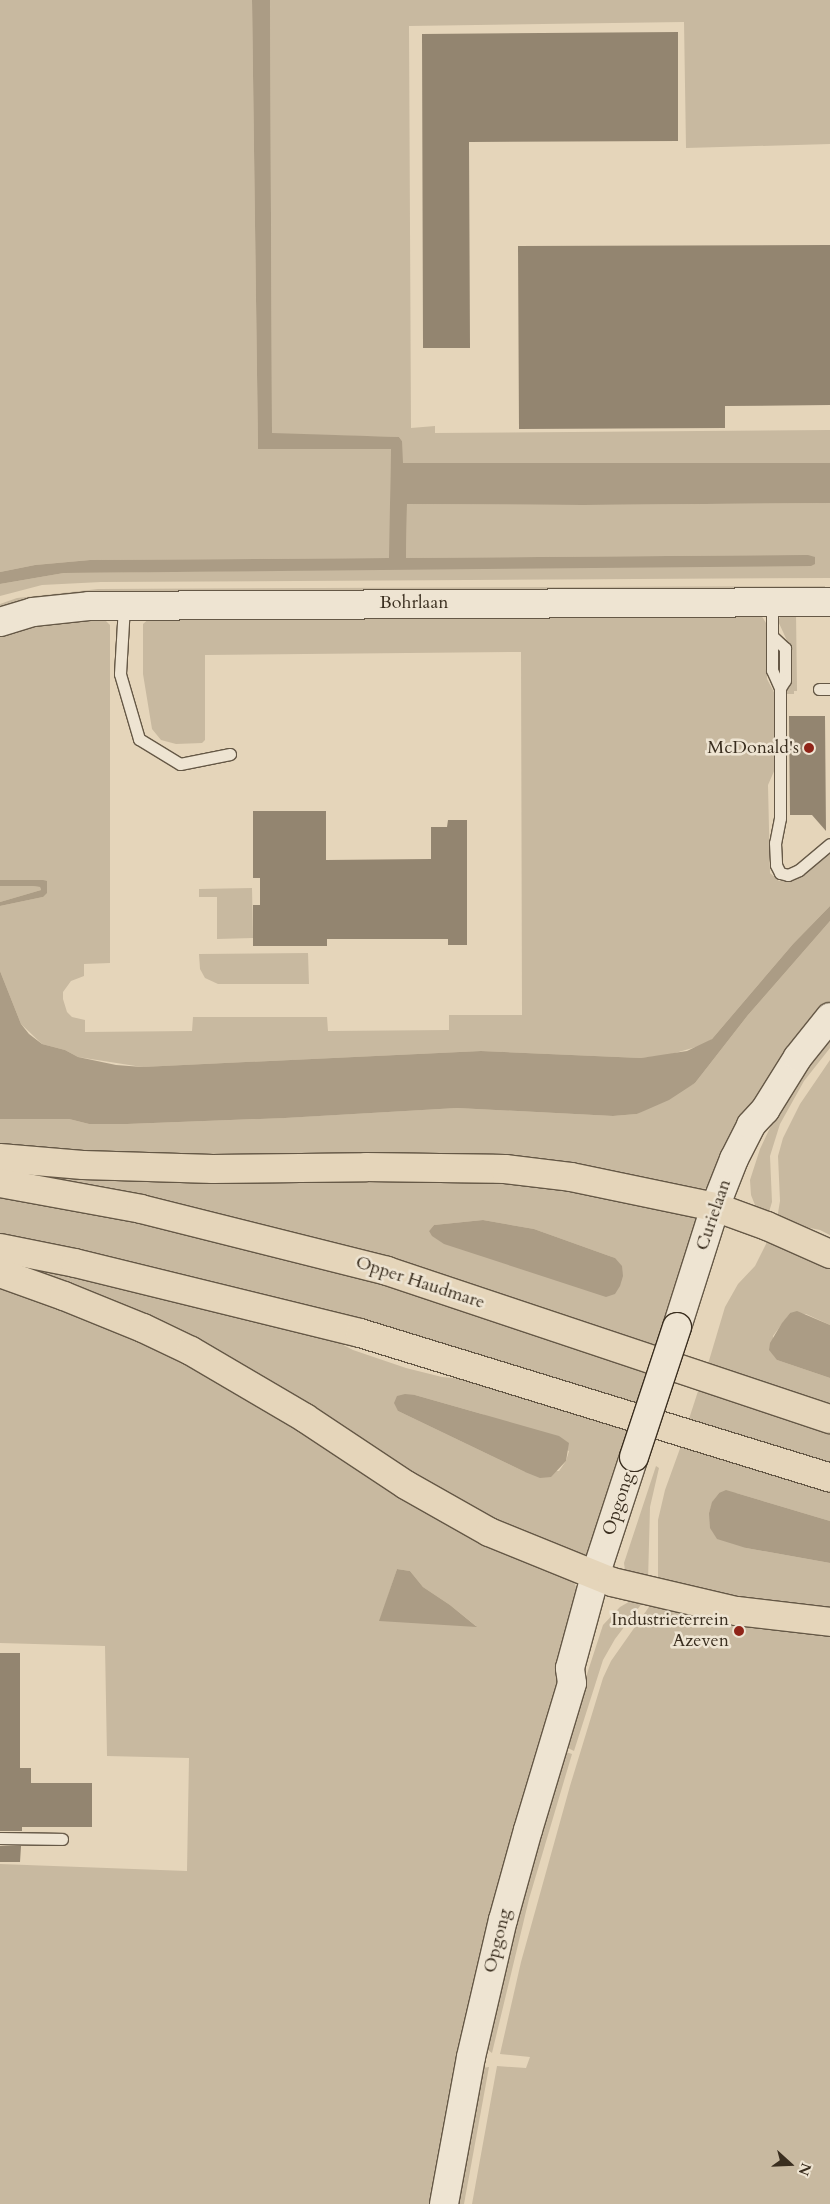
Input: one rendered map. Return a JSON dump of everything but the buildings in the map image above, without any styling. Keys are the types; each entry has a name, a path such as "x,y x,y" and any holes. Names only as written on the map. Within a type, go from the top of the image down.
{"highway":[{"path":"0,1158 83,1165 213,1169 366,1167 505,1169 571,1177 724,1210 830,1254"},
{"name":"Opper Haudmare","path":"0,1183 141,1209 387,1271 830,1419"},
{"path":"0,1248 103,1270 360,1333 830,1478"},
{"path":"0,1273 144,1328 191,1351 305,1418 406,1485 489,1532 604,1579 737,1611 783,1618 830,1622"}],"main road":[{"name":"Bohrlaan","path":"0,622 33,612 55,609 124,606 830,602"},
{"name":"Curielaan","path":"685,1330 724,1210 728,1173 751,1125 765,1110 798,1057 830,1017"},
{"name":"Opgong","path":"444,2204 472,2057 503,1920 572,1683 570,1668 604,1579 685,1330"}],"lane":[{"path":"772,602 772,670 780,688 780,818 775,843 776,865 780,872 788,875 799,870 830,844"},
{"path":"124,606 120,674 139,739 180,764 230,754"},
{"path":"0,1838 62,1839"}],"shaded area":[{"path":"0,0 252,0 258,449 391,449 390,558 90,560 35,565 0,572"},
{"path":"252,0 270,0 272,433 399,437 402,441 403,463 830,463 830,503 407,504 406,558 808,555 815,557 815,564 811,566 64,573 0,584 0,572 35,565 90,560 389,558 391,449 258,449"},
{"path":"270,0 830,0 830,144 686,148 684,22 409,26 411,428 435,426 435,433 830,430 830,463 402,463 402,441 399,437 272,434"},
{"path":"830,503 830,578 101,582 42,585 0,596 0,584 64,573 390,569 808,555 406,558 407,504"},
{"path":"825,586 825,593 0,612 0,604 17,598 98,589"},
{"path":"796,612 797,691 794,691 794,694 785,694 789,645 778,621 781,615"},
{"path":"761,615 766,623 767,679 776,696 775,769 768,785 770,873 779,881 793,881 830,850 830,906 793,944 712,1039 703,1045 668,1055 641,1058 481,1051 142,1067 78,1057 65,1050 42,1044 21,1024 0,971 0,906 43,897 43,880 0,880 0,633 24,624 101,616 110,625 110,963 84,964 84,976 71,981 63,992 67,1012 72,1017 85,1020 85,1032 192,1031 193,1017 327,1017 328,1031 449,1030 449,1015 522,1015 521,652 205,655 205,740 202,743 176,744 161,740 152,729 143,674 143,624 152,616"},
{"path":"0,880 47,881 47,893 43,897 0,906 0,902 41,890 40,887 32,886 0,886"},
{"path":"0,886 32,886 40,887 41,890 0,902"},
{"path":"252,888 253,938 217,939 217,897 199,897 199,889"},
{"path":"830,906 830,921 748,1015 695,1083 669,1100 637,1114 613,1116 457,1108 285,1118 127,1124 89,1124 69,1119 0,1119 0,971 21,1024 29,1034 42,1044 65,1050 78,1057 116,1065 142,1067 481,1051 641,1058 687,1051 712,1039 793,944"},
{"path":"830,921 830,1002 709,1186 702,1190 693,1192 0,1152 0,1119 69,1119 89,1124 127,1124 284,1118 457,1108 613,1116 637,1114 695,1083 748,1015"},
{"path":"308,953 309,984 218,984 205,978 200,969 199,954"},
{"path":"830,1036 830,1048 804,1081 780,1124 770,1156 772,1202 769,1212 757,1210 751,1195 750,1180 760,1149 784,1098"},
{"path":"830,1060 830,1235 820,1230 785,1223 777,1219 780,1201 778,1156 783,1138 800,1104"},
{"path":"0,1172 505,1175 700,1215 657,1346 387,1259","holes":["483,1220 534,1229 615,1258 429,1231 434,1225"]},
{"path":"0,1194 139,1221 383,1282 651,1369 638,1408 0,1237"},
{"path":"483,1220 534,1229 615,1258 622,1266 623,1276 620,1286 615,1294 606,1297 444,1244 432,1236 429,1231 434,1225"},
{"path":"770,1236 830,1262 830,1325 806,1314 790,1313 773,1336 777,1360 830,1378 830,1407 708,1364 725,1307 738,1284 755,1266"},
{"path":"0,1259 318,1332 353,1350 406,1368 442,1377 483,1381 631,1428 592,1560 570,1559","holes":["415,1395 482,1414 569,1451 566,1461 559,1471 525,1472 398,1411"]},
{"path":"0,1279 127,1328 568,1576 575,1584 579,1599 437,2204 0,2204 0,1864 187,1871 189,1758 107,1756 105,1646 0,1643","holes":["397,1569 410,1571 423,1587 450,1605 476,1626 380,1620"]},
{"path":"797,1311 830,1325 830,1378 777,1360 769,1350 770,1343 782,1323 790,1313"},
{"path":"700,1385 830,1429 830,1467 688,1422"},
{"path":"405,1394 415,1395 559,1436 569,1443 566,1461 551,1477 540,1478 525,1472 398,1411 394,1403 397,1396"},
{"path":"682,1443 830,1490 830,1521 736,1493 719,1493 713,1501 709,1513 746,1548 830,1563 830,1616 658,1587 658,1520 665,1490"},
{"path":"656,1466 659,1468 650,1507 648,1581 625,1571 624,1563"},
{"path":"726,1490 830,1521 830,1563 746,1548 717,1539 710,1528 709,1513 712,1502 719,1493"},
{"path":"397,1569 410,1571 423,1587 450,1605 477,1627 379,1621"},
{"path":"634,1599 643,1602 615,1639 603,1660 574,1751 568,1748 577,1719 573,1717 603,1625 620,1607"},
{"path":"651,1604 694,1613 714,1620 765,1630 830,1629 830,2204 472,2204 497,2066 526,2068 530,2057 500,2054 521,1962 570,1786 603,1678 611,1661"},
{"path":"563,1751 572,1754 529,1899 492,2053 484,2047 499,1980"},
{"path":"489,2067 464,2204 454,2204 483,2068"}],"place":[{"name":"McDonald's","path":"809,748"},
{"name":"Industrieterrein Azeven","path":"739,1631"}]}
